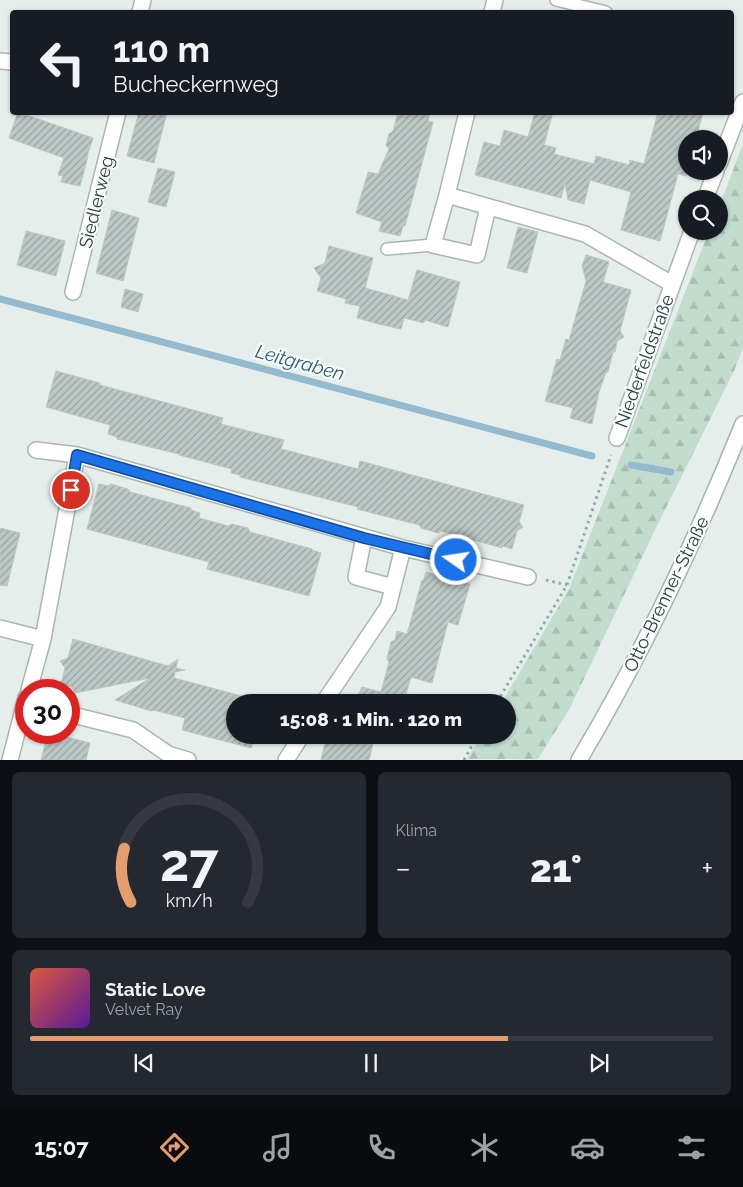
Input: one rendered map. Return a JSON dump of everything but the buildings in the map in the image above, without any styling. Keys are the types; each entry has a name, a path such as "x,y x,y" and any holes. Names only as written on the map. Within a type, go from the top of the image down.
{"street":[{"path":"728,141 743,102"},
{"name":"Siedlerweg","path":"73,292 117,115"},
{"path":"466,115 433,245 477,255 488,207"},
{"name":"Niederfeldstraße","path":"447,196 585,234 672,284"},
{"name":"Niederfeldstraße","path":"617,438 689,240"},
{"name":"Otto-Brenner-Straße","path":"579,760 603,720 658,616 714,497 743,424"},
{"path":"36,450 77,455 364,538 528,577"},
{"path":"31,679 43,639 77,455"},
{"path":"364,538 356,577 393,587"},
{"path":"329,694 388,607 403,548"},
{"path":"0,628 43,639"},
{"path":"80,717 132,730 168,754 188,760"},
{"path":"10,760 15,741"},
{"path":"286,760 296,744"}],"lane":[{"path":"556,0 598,10"},
{"path":"387,249 433,245"}],"path":[{"path":"503,694 567,585 617,438"},
{"path":"464,760 473,744"}],"green space":[{"path":"743,144 743,348 734,371 570,708 538,759 467,759 476,744 516,744 516,694 507,694 569,589 705,240 728,240 728,190 725,190"}],"waterway":[{"name":"Leitgraben","path":"0,299 592,456"},
{"name":"Leitgraben","path":"631,465 671,472"}],"route":[{"path":"71,490 77,455 364,538 456,560"}]}
